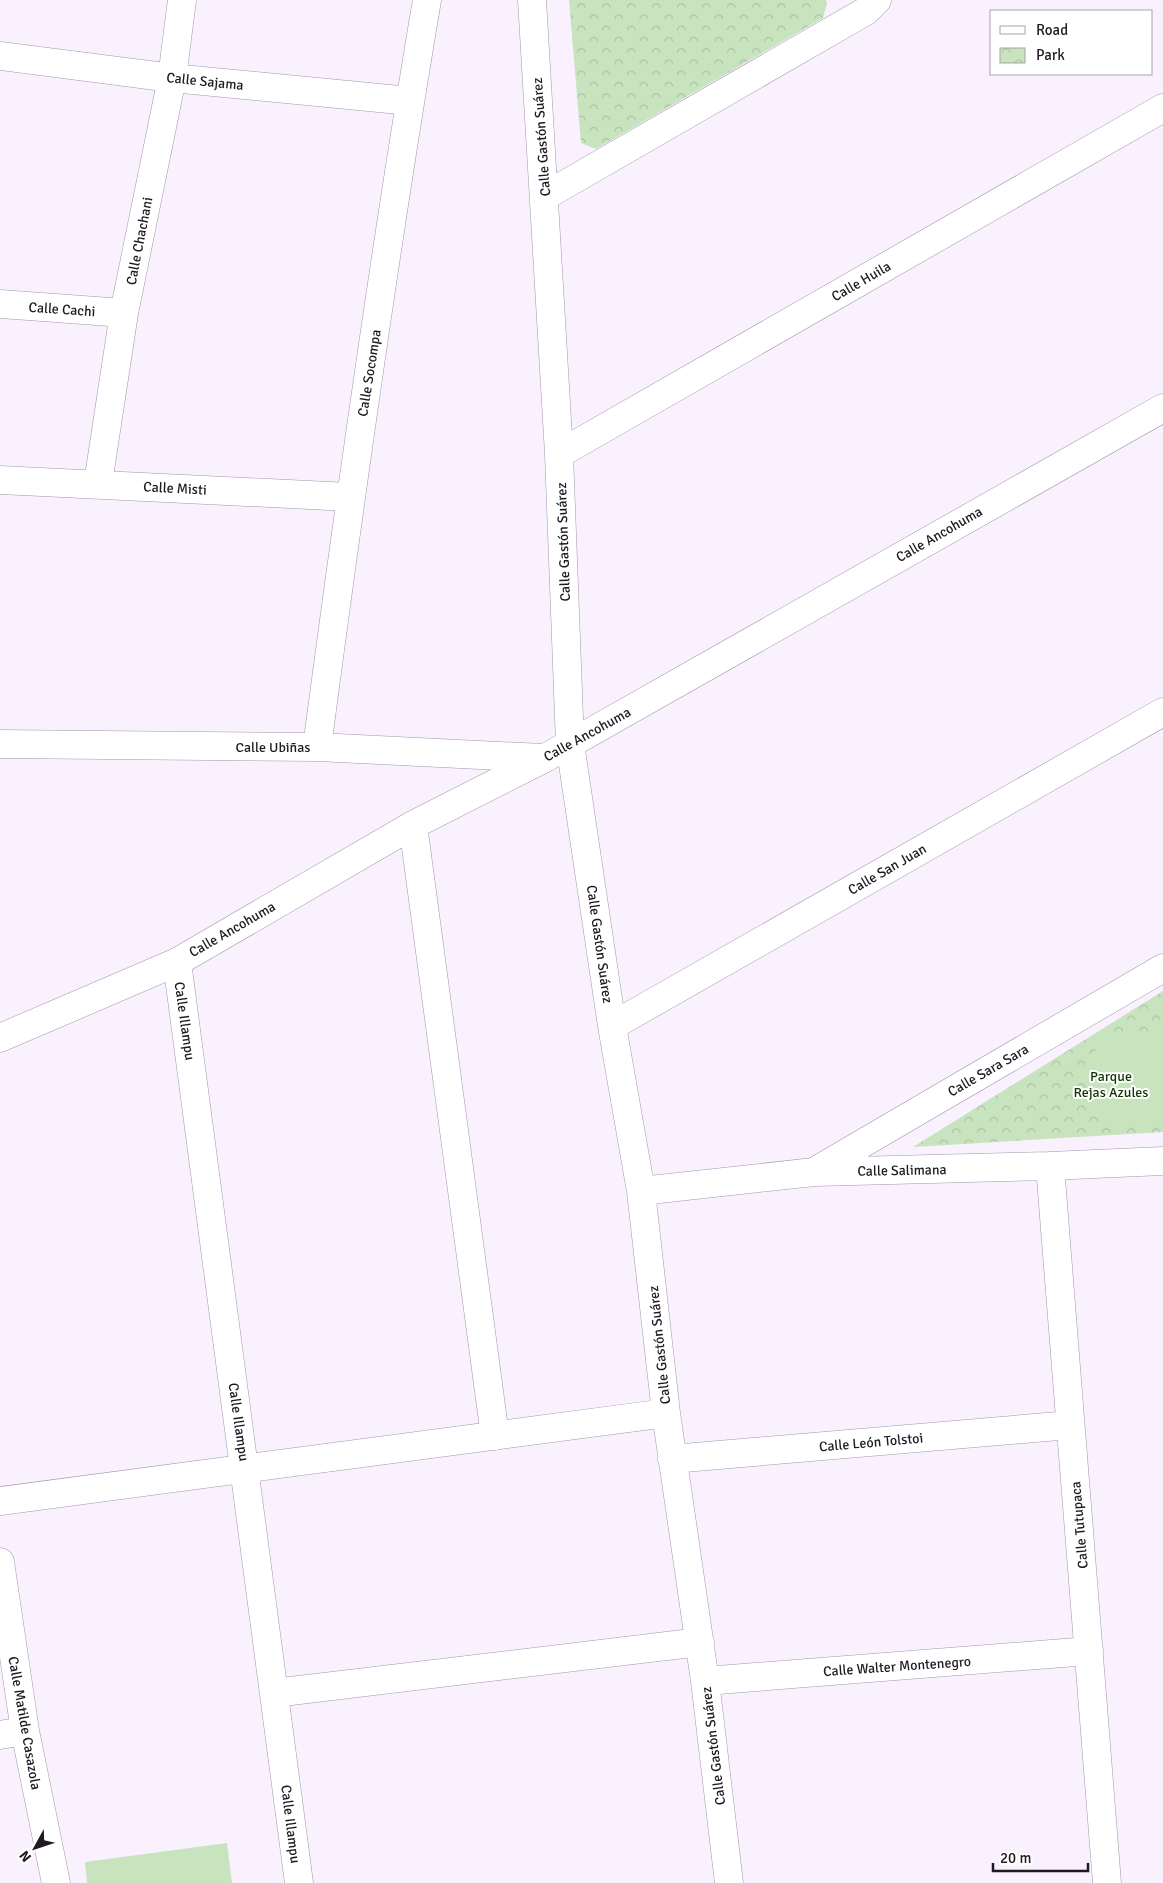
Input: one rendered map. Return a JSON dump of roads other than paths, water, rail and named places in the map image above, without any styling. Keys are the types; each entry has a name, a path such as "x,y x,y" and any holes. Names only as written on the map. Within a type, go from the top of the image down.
{"street":[{"name":"Calle Chachani","path":"98,483 124,313 172,78 182,0"},
{"name":"Calle Socompa","path":"317,747 350,497 427,0"},
{"name":"Calle Gastón Suárez","path":"532,0 559,454 570,744 612,1026 641,1191 666,1413 700,1642 729,1883"},
{"path":"545,196 866,11 876,0"},
{"name":"Calle Sajama","path":"0,56 172,78 410,101"},
{"name":"Calle Huila","path":"559,454 1163,108"},
{"name":"Calle Cachi","path":"0,304 124,313"},
{"name":"Calle Ancohuma","path":"0,1038 177,962 413,824 545,758 1163,408"},
{"name":"Calle Misti","path":"0,480 98,483 350,497"},
{"name":"Calle San Juan","path":"612,1026 1163,712"},
{"name":"Calle Ubiñas","path":"0,744 317,747 545,758"},
{"path":"0,760 38,745"},
{"path":"413,824 496,1436"},
{"name":"Calle Illampu","path":"177,962 299,1883"},
{"name":"Calle Sara Sara","path":"814,1172 1163,968"},
{"name":"Calle Salimana","path":"641,1191 814,1172 1163,1161"},
{"name":"Calle Tutupaca","path":"1050,1166 1108,1883"},
{"path":"0,1501 666,1413"},
{"name":"Calle León Tolstoi","path":"672,1459 1070,1425"},
{"name":"Calle Matilde Casazola","path":"0,1562 12,1733 56,1883"},
{"path":"274,1693 700,1642"},
{"name":"Calle Walter Montenegro","path":"705,1681 1089,1651"}],"park label":[{"name":"Parque Rejas Azules","path":"1111,1084"}]}
